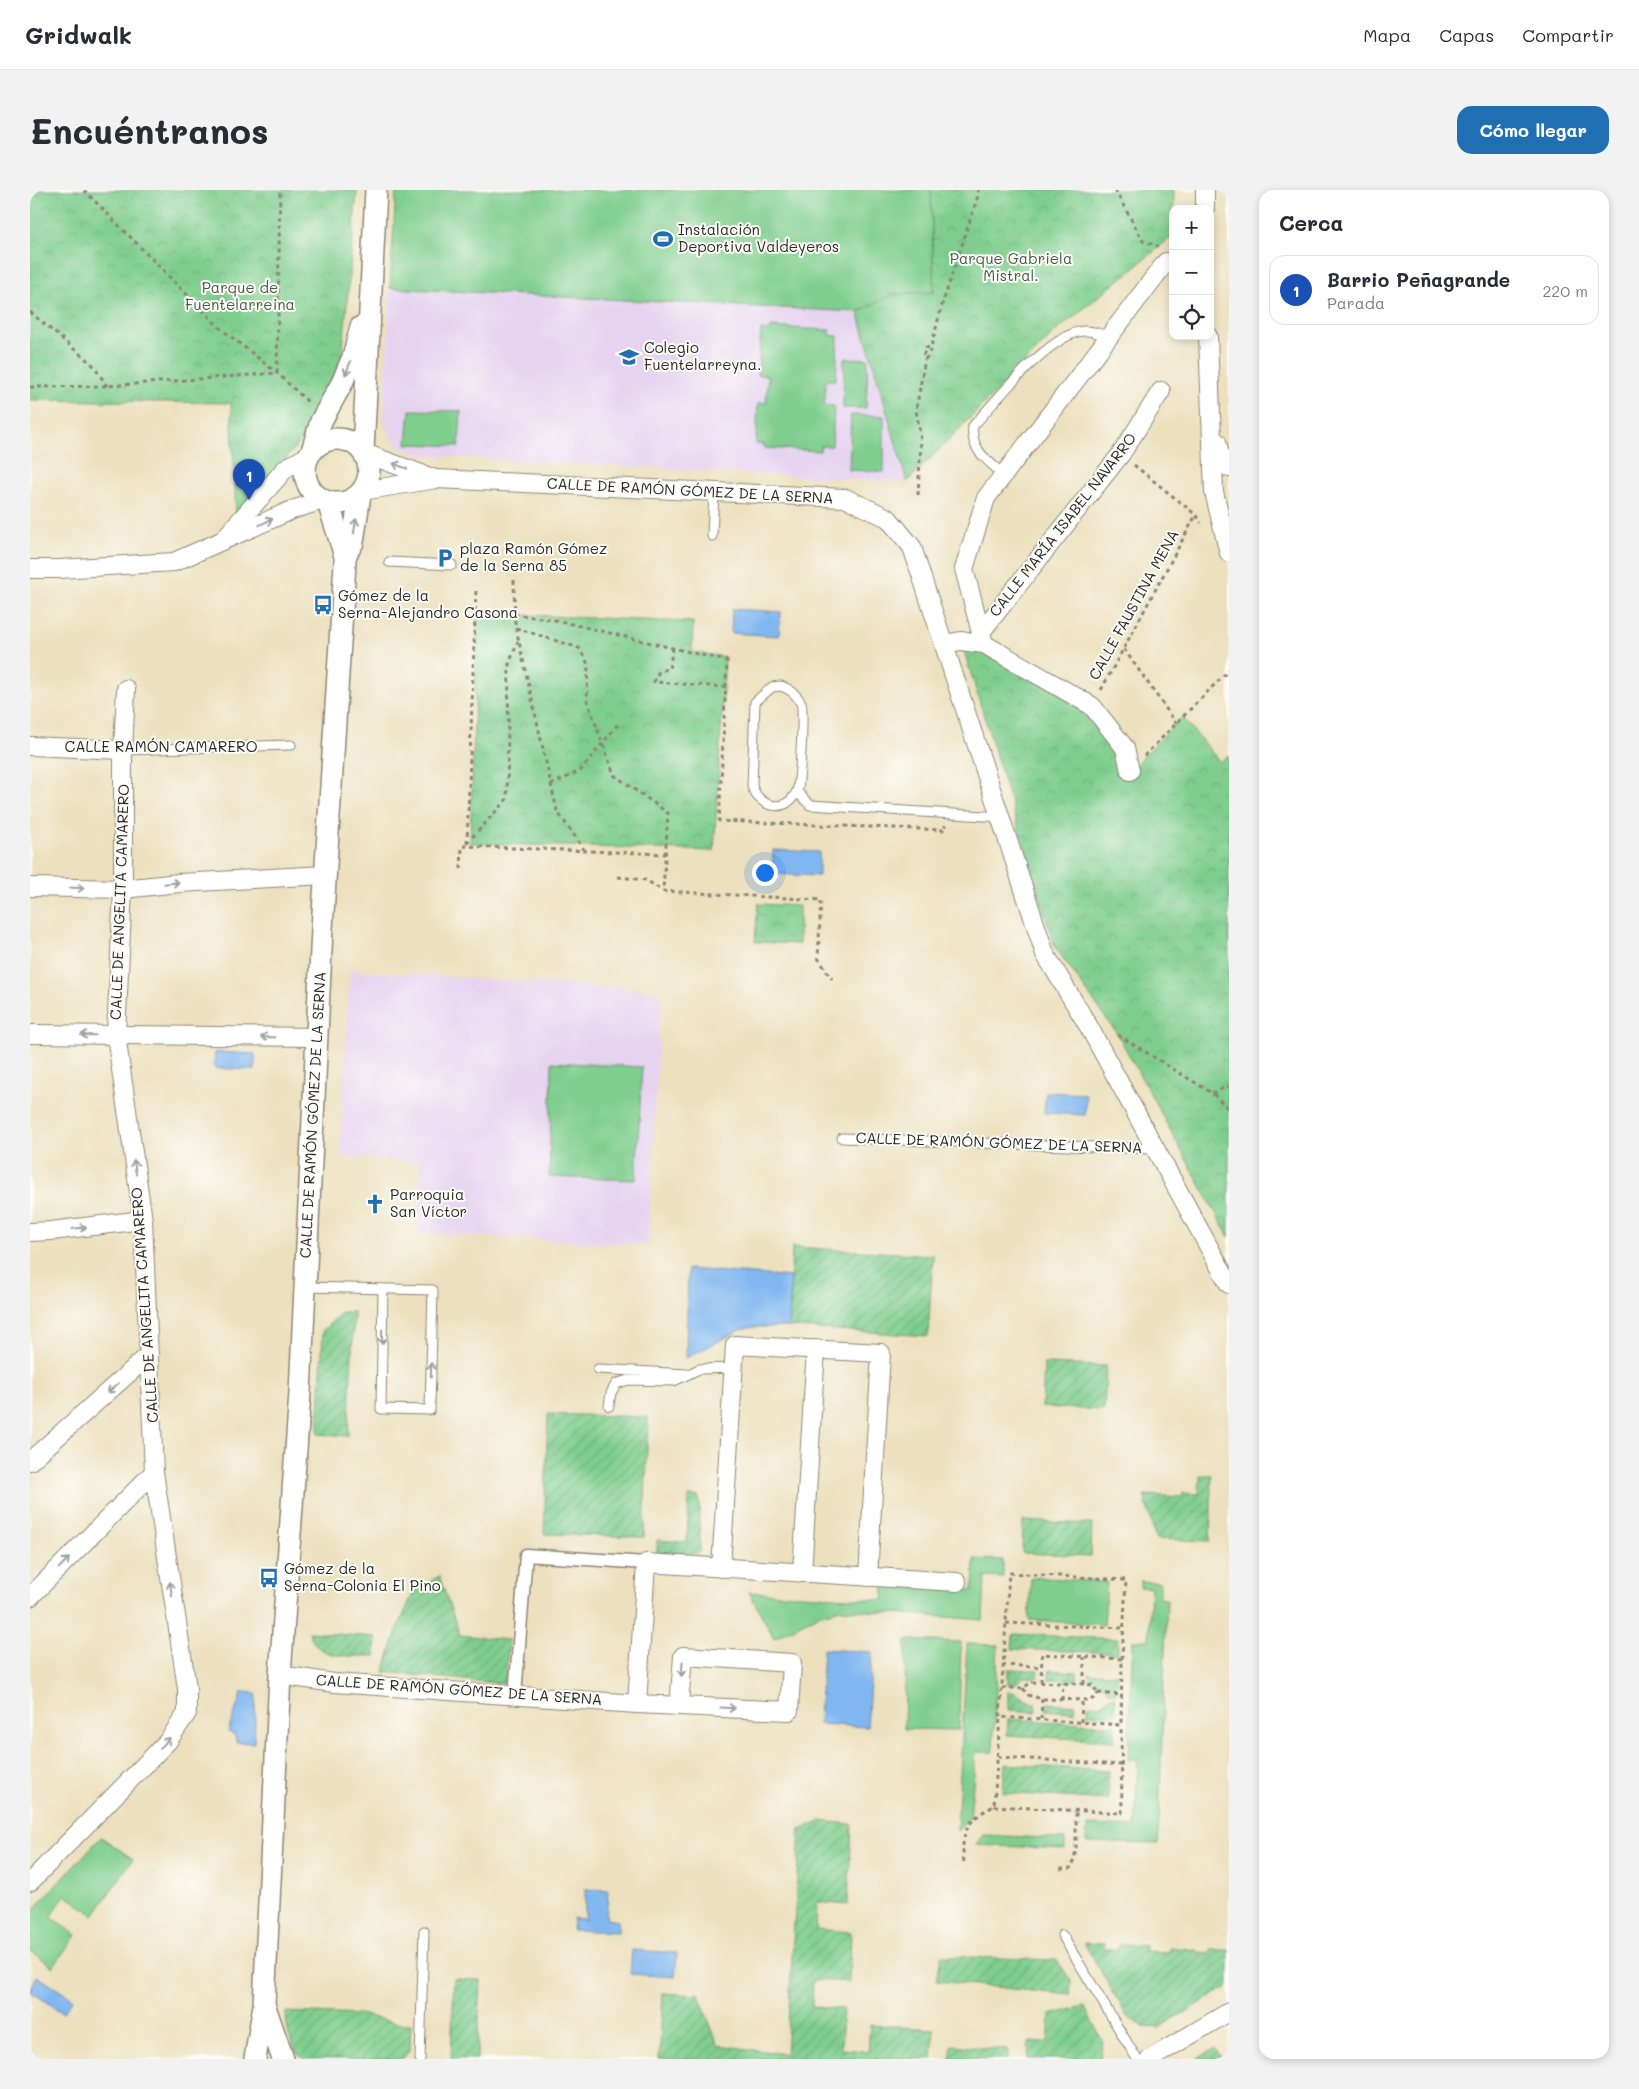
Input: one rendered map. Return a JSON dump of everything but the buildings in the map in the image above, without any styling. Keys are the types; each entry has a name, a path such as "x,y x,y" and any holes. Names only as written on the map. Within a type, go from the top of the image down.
{"street":[{"path":"30,569 174,562 292,510 325,501 344,502 361,493 369,474 369,464 364,452 376,190"},
{"path":"1205,190 1205,205"},
{"path":"982,638 964,569 986,498 1169,257"},
{"path":"325,501 315,494 307,482 305,469 321,421 342,383 353,357 371,288"},
{"path":"1208,340 1214,492 1228,544"},
{"name":"CALLE MARÍA ISABEL NAVARRO","path":"982,638 1121,454 1161,391"},
{"path":"1210,408 1229,450"},
{"path":"1210,408 1221,459 1229,468"},
{"path":"222,542 286,468 310,453 321,443 332,439 344,439 354,443 364,452"},
{"name":"CALLE DE RAMÓN GÓMEZ DE LA SERNA","path":"364,452 436,480"},
{"name":"CALLE DE RAMÓN GÓMEZ DE LA SERNA","path":"345,556 353,542 361,493 436,480 845,498 888,518 912,547 1045,954 1089,1027 1229,1284"},
{"name":"CALLE DE RAMÓN GÓMEZ DE LA SERNA","path":"255,2059 264,2005 280,1675 300,1393 325,875 345,556 325,501"},
{"path":"944,644 982,638 1092,706 1125,748 1130,771"},
{"name":"CALLE DE ANGELITA CAMARERO","path":"30,1882 168,1740 187,1713 188,1688 154,1472 143,1220 116,1035 123,889 123,750 126,690"},
{"name":"CALLE RAMÓN CAMARERO","path":"30,746 123,750"},
{"path":"30,887 123,889 179,882 325,875"},
{"path":"30,1034 317,1037"},
{"path":"30,1232 143,1220"},
{"path":"721,1568 735,1345 816,1349 881,1353 868,1577"},
{"path":"802,1573 816,1349"},
{"path":"30,1461 149,1355"},
{"path":"30,1597 154,1472"},
{"path":"516,1695 526,1555 957,1582"},
{"path":"638,1704 646,1563"},
{"name":"CALLE DE RAMÓN GÓMEZ DE LA SERNA","path":"280,1675 334,1683 638,1704 679,1706 790,1711 792,1663 683,1656 679,1706"},
{"name":"CALLE DE RAMÓN GÓMEZ DE LA SERNA","path":"264,2005 283,2059"},
{"path":"1150,2059 1229,2012"}],"lane":[{"path":"1004,475 976,449 971,437 972,426 1049,346 1069,334 1086,330 1110,336"},
{"path":"712,536 714,492"},
{"path":"389,562 452,565"},
{"path":"772,687 788,688 802,704 800,778 796,792 781,805 772,807 763,804 754,795 752,786 755,702 772,687"},
{"name":"CALLE RAMÓN CAMARERO","path":"123,750 291,745"},
{"path":"796,792 810,805 1000,817"},
{"name":"CALLE DE RAMÓN GÓMEZ DE LA SERNA","path":"842,1138 1156,1148"},
{"path":"305,1287 383,1288 433,1290 430,1410 381,1409 383,1288"},
{"path":"598,1368 689,1374"},
{"path":"609,1406 611,1393 616,1384 628,1380 674,1380 699,1369 733,1368"},
{"path":"420,2059 424,1931"},
{"path":"1062,1934 1137,2059"}],"path":[{"path":"84,190 220,328 277,373 310,404"},
{"path":"277,373 280,190"},
{"path":"918,495 921,440 916,410 925,358 923,356 926,347 929,348 978,196 978,190"},
{"path":"1115,190 1143,240 1169,257"},
{"path":"30,312 93,365 107,386"},
{"path":"30,387 107,386 277,373"},
{"path":"1121,454 1196,515 1206,530"},
{"name":"CALLE FAUSTINA MENA","path":"1092,706 1196,515"},
{"path":"514,580 514,614 518,640 557,811 585,851"},
{"path":"467,845 476,589"},
{"path":"514,614 555,620 727,661 719,821 945,830 945,814"},
{"path":"516,628 579,648 584,653 588,664 587,700 614,775 668,813 663,891"},
{"path":"467,845 507,799 509,664 518,640"},
{"path":"673,648 669,669 658,671 654,682 726,687"},
{"path":"1124,649 1176,723"},
{"path":"1130,771 1229,670"},
{"path":"551,785 581,770 618,724"},
{"path":"461,869 462,846 467,845 665,854"},
{"path":"618,877 646,880 663,891 821,900 818,958 832,979"},
{"path":"1118,1035 1212,1093 1229,1109"},
{"path":"1212,1093 1229,1086"},
{"path":"964,1862 963,1836 982,1812 994,1806 1076,1812 1122,1813 1122,1659 1126,1580 1009,1572 994,1806"},
{"path":"1006,1623 1123,1628"},
{"path":"1041,1682 1042,1654 1122,1659"},
{"path":"1084,1657 1084,1684"},
{"path":"1002,1665 1041,1666"},
{"path":"1002,1688 1023,1688 1030,1683 1041,1682 1084,1684 1092,1685 1098,1693"},
{"path":"1062,1700 1063,1683"},
{"path":"1023,1688 1028,1695 1062,1700 1093,1700 1098,1693"},
{"path":"1098,1693 1122,1694"},
{"path":"1040,1720 1042,1698"},
{"path":"1081,1722 1082,1701"},
{"path":"1000,1717 1121,1725"},
{"path":"998,1757 1122,1765"},
{"path":"1060,1869 1072,1868 1076,1850 1076,1812"}],"shaded area":[{"name":"Colegio Fuentelarreyna.","path":"390,288 858,312 907,482 422,455 401,448 390,435 384,420"},
{"path":"350,970 661,991 648,1245 417,1233 421,1162 340,1156"}],"green space":[{"name":"Parque de Fuentelarreina","path":"30,190 357,190 342,359 304,437 236,517 231,403 30,400"},
{"name":"Instalación Deportiva Valdeyeros","path":"396,190 931,190 934,292 894,294 858,312 390,288"},
{"name":"Parque Gabriela Mistral.","path":"931,190 1174,190 1174,205 1169,205 1169,239 1055,332 907,482 858,312 894,294 934,292"},
{"path":"771,327 830,330 830,335 838,336 836,380 826,380 824,405 834,406 832,446 821,446 820,451 764,448 764,444 756,444 758,403 766,403 768,376 758,375 761,330 770,331"},
{"path":"844,358 868,359 866,408 843,408"},
{"path":"410,410 461,411 459,446 407,444"},
{"path":"851,415 884,416 884,472 849,470"},
{"path":"478,613 693,622 692,652 725,657 714,851 470,843"},
{"path":"961,641 1092,706 1130,770 1182,717 1220,762 1229,755 1229,1237 1118,1035 1055,947"},
{"path":"758,904 799,906 799,944 755,942"},
{"path":"552,1062 642,1067 636,1180 549,1177"},
{"path":"792,1247 933,1255 928,1336 789,1327"},
{"path":"342,1312 354,1312 348,1436 318,1434 323,1330"},
{"path":"1044,1364 1106,1366 1104,1410 1042,1407"},
{"path":"548,1414 648,1417 644,1537 544,1534"},
{"path":"1200,1475 1212,1475 1210,1541 1156,1539 1144,1495 1182,1497 1183,1493 1199,1494"},
{"path":"689,1496 699,1497 700,1551 694,1554 657,1552 657,1540 687,1542"},
{"path":"1023,1521 1092,1524 1091,1556 1022,1553"},
{"path":"974,1559 1003,1560 1003,1578 985,1577 983,1620 841,1609 818,1615 774,1638 749,1592 883,1600 884,1586 973,1590"},
{"path":"439,1576 460,1635 509,1640 505,1684 384,1672 397,1630 414,1591"},
{"path":"1031,1577 1107,1582 1104,1625 1029,1620"},
{"path":"1140,1581 1160,1582 1160,1598 1167,1599 1158,1844 1086,1842 1087,1825 1135,1827 1138,1760 1128,1760 1133,1640 1149,1640 1151,1588 1140,1587"},
{"path":"309,1632 376,1637 375,1656 346,1656 327,1653 313,1642"},
{"path":"1013,1634 1118,1639 1118,1653 1012,1649"},
{"path":"906,1640 961,1642 959,1730 904,1729"},
{"path":"967,1644 998,1645 993,1752 976,1752 970,1818 957,1831"},
{"path":"1008,1669 1038,1670 1037,1678 1024,1677 1014,1685 1008,1684"},
{"path":"1050,1670 1077,1672 1077,1680 1049,1679"},
{"path":"1089,1673 1118,1674 1116,1693 1110,1692 1104,1685 1090,1681"},
{"path":"1008,1691 1035,1703 1036,1712 1008,1710"},
{"path":"1110,1697 1115,1697 1115,1715 1088,1714 1088,1706 1102,1704"},
{"path":"1047,1703 1076,1705 1075,1712 1046,1710"},
{"path":"1008,1719 1115,1725 1114,1741 1007,1735"},
{"path":"1005,1764 1109,1771 1108,1800 1003,1793"},
{"path":"820,1821 852,1824 848,1905 817,1902 816,1929 851,1932 849,1982 813,1980 812,2007 843,2009 841,2049 868,2051 870,2025 934,2029 932,2059 659,2059 663,1993 699,1995 718,2045 786,2054 800,1829"},
{"path":"984,1835 1065,1839 1065,1849 976,1845"},
{"path":"101,1837 133,1859 94,1915 65,1895 51,1917 76,1935 53,1967 30,1950 30,1913"},
{"path":"1084,1943 1104,1944 1104,1949 1118,1949 1119,1944 1145,1945 1145,1951 1169,1952 1169,1947 1197,1950 1197,1953 1210,1954 1211,1950 1229,1950 1229,1986 1158,2028 1143,2027 1127,2016"},
{"path":"941,1956 1057,1960 1071,1981 1070,1995 937,1981"},
{"path":"454,1979 481,1980 477,2059 451,2059"},
{"path":"1084,2006 1103,2042 1100,2059 1028,2059 1029,2042 1048,2043 1050,2015"},
{"path":"286,2012 364,2015 395,2023 411,2024 410,2049 403,2059 303,2059 295,2049 290,2037"},
{"path":"952,2045 1008,2050 1007,2059 950,2059"},
{"path":"1216,2048 1222,2059 1197,2059"}],"water":[{"path":"732,609 781,612 779,636 731,633"},
{"path":"773,850 819,852 819,876 773,874"},
{"path":"215,1052 255,1054 255,1070 214,1068"},
{"path":"1046,1092 1086,1094 1085,1115 1044,1113"},
{"path":"688,1269 791,1277 789,1327 742,1329 686,1358"},
{"path":"823,1649 872,1652 867,1727 819,1724"},
{"path":"242,1692 256,1693 254,1743 236,1742 235,1735 228,1732"},
{"path":"585,1889 608,1890 606,1919 618,1921 618,1932 572,1930 573,1918 585,1919"},
{"path":"632,1950 677,1953 675,1977 630,1974"},
{"path":"37,1976 73,1999 63,2013 30,1991"}],"place":[{"name":"Instalación Deportiva Valdeyeros","path":"663,239"},
{"name":"Colegio Fuentelarreyna.","path":"629,357"},
{"name":"Barrio Peñagrande","path":"249,500"},
{"name":"plaza Ramón Gómez de la Serna 85","path":"445,558"},
{"name":"Gómez de la Serna-Alejandro Casona","path":"323,605"},
{"name":"Parroquia San Víctor","path":"375,1204"},
{"name":"Gómez de la Serna-Colonia El Pino","path":"269,1578"}]}
